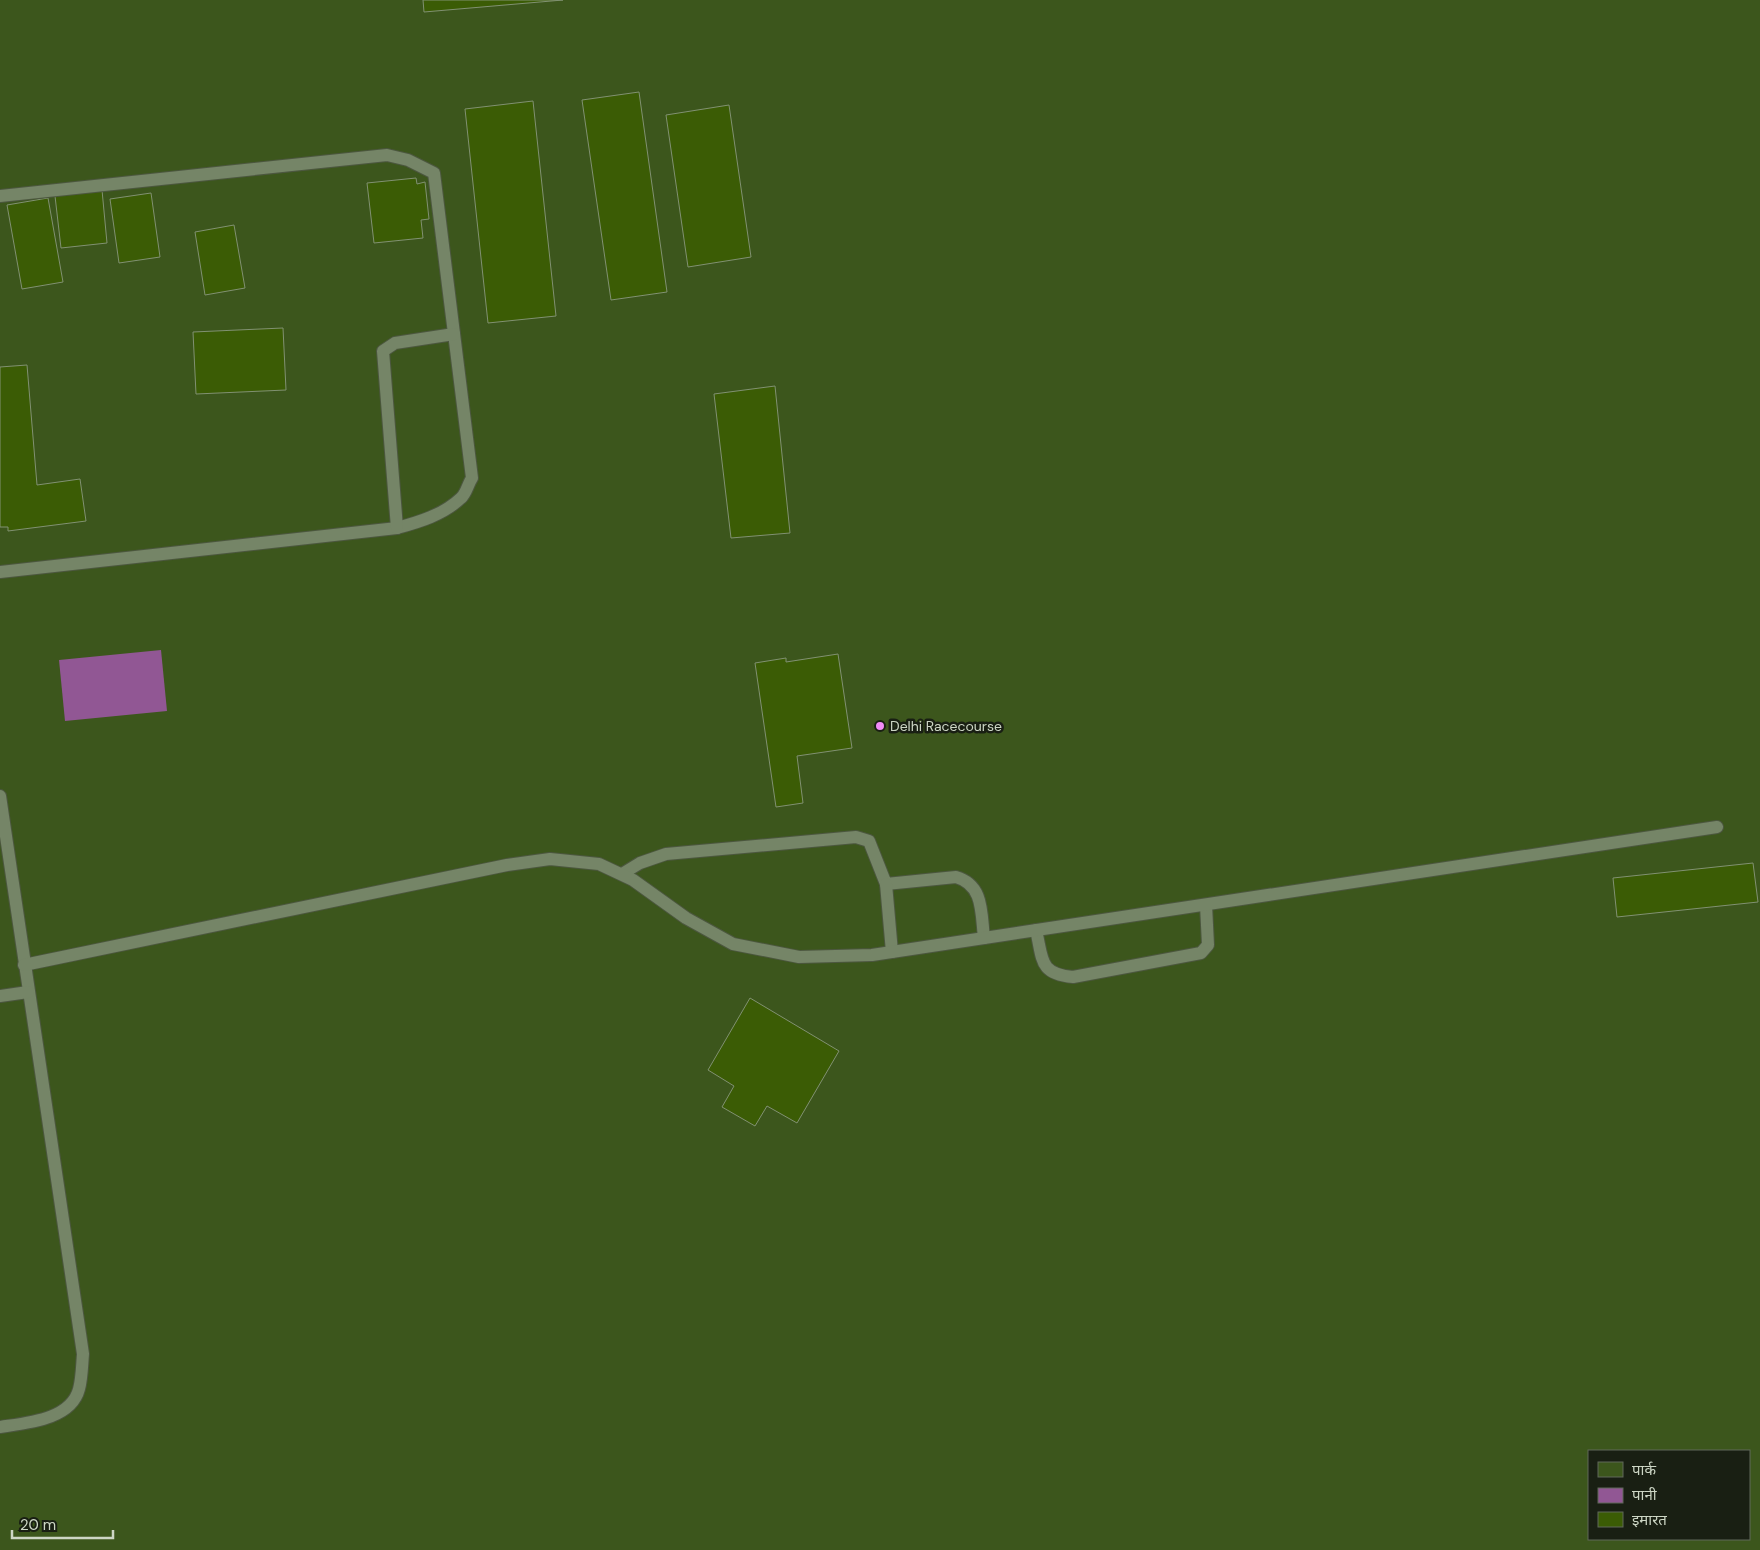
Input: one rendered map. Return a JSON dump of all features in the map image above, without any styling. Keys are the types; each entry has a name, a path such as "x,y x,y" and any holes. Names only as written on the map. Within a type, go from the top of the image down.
{"lane":[{"path":"0,196 387,155 408,160 434,173 472,478 462,497 444,510 425,520 397,528 0,572"},
{"path":"397,528 383,351 395,343 454,334"},
{"path":"0,796 83,1354 79,1390 66,1409 38,1421 0,1427"},
{"path":"24,965 507,865 550,859 599,864 622,874 686,918 733,944 799,957 872,955 1717,827"},
{"path":"622,874 640,863 666,854 856,837 869,841 886,884 892,952"},
{"path":"886,884 956,877 967,880 978,892 984,938"},
{"path":"1036,930 1045,968 1056,976 1073,977 1201,953 1208,945 1206,904"},
{"path":"0,996 28,992"}],"green space":[{"name":"Delhi Racecourse","path":"0,0 1760,0 1760,1550 0,1550"}],"water":[{"path":"161,650 167,711 65,721 59,660"}],"building":[{"path":"423,0 563,0 424,12"},
{"path":"639,92 667,292 611,300 582,100"},
{"path":"533,101 556,316 488,323 465,109"},
{"path":"729,105 751,257 688,267 666,115"},
{"path":"416,178 417,184 425,182 429,219 421,220 423,238 374,243 367,183"},
{"path":"102,190 107,243 61,248 55,196"},
{"path":"151,193 160,257 119,263 110,199"},
{"path":"48,198 63,282 22,289 7,205"},
{"path":"234,225 245,288 205,295 195,232"},
{"path":"283,328 286,390 196,394 193,332"},
{"path":"27,365 37,485 80,479 86,521 8,531 8,527 0,527 0,367"},
{"path":"775,386 790,533 731,538 714,394"},
{"path":"838,654 852,748 797,756 803,803 776,807 755,663 786,658 786,662"},
{"path":"1753,863 1758,902 1617,917 1613,878"},
{"path":"750,998 839,1051 797,1123 767,1106 755,1126 722,1107 734,1086 708,1070"}],"place":[{"name":"Delhi Racecourse","path":"880,726"}]}
